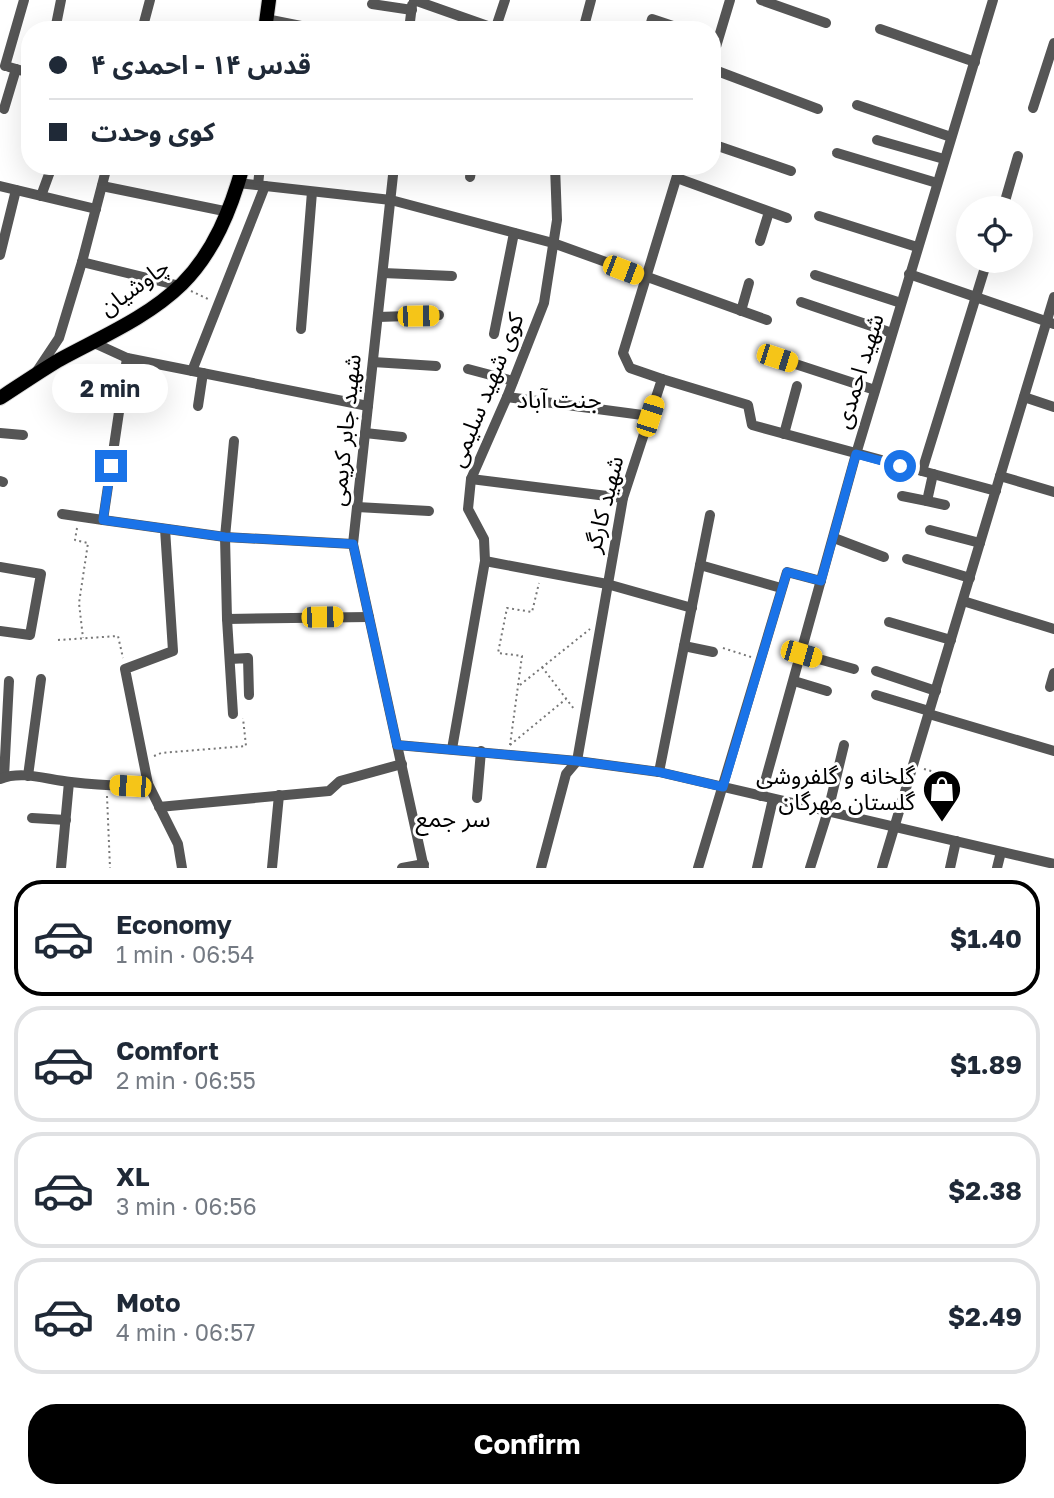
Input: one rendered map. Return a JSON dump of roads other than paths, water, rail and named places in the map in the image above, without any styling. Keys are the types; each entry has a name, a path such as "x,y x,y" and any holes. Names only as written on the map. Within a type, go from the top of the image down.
{"main road":[{"path":"266,21 269,0"},
{"name":"چاوشیان","path":"0,398 148,310 180,286 211,245 229,212 241,175"}],"street":[{"path":"4,109 7,66 24,0"},
{"path":"57,21 61,0"},
{"path":"144,21 149,0"},
{"path":"499,21 505,0"},
{"path":"585,21 591,0"},
{"path":"721,23 730,0"},
{"path":"761,0 826,23"},
{"name":"شهید احمدی","path":"761,796 856,454 993,0"},
{"path":"411,21 413,3"},
{"path":"372,4 443,5 479,21"},
{"path":"880,29 975,62"},
{"path":"1033,108 1054,43"},
{"path":"721,72 818,110"},
{"path":"857,105 951,137"},
{"path":"877,139 944,159"},
{"path":"721,147 791,171"},
{"path":"837,153 937,183"},
{"path":"1006,196 1018,156"},
{"path":"41,196 49,175"},
{"path":"34,376 59,338 105,175"},
{"path":"198,406 198,372 218,304 262,186 261,175"},
{"name":"شهید جابر کریمی","path":"393,175 353,544 424,866"},
{"name":"کوی شهید سلیمی","path":"452,749 485,561 484,539 468,509 471,478 544,303 557,220 555,175"},
{"path":"678,175 623,353 630,368 748,405 752,425 996,491"},
{"path":"677,178 787,218"},
{"path":"239,183 391,200 553,243 767,320"},
{"path":"0,186 96,209"},
{"path":"102,186 229,212"},
{"path":"0,255 2,236 16,190"},
{"path":"301,329 312,191"},
{"path":"760,241 769,212"},
{"path":"819,216 917,247"},
{"path":"494,334 514,233"},
{"path":"82,262 180,286"},
{"path":"383,273 452,276"},
{"path":"927,501 928,473 983,273"},
{"path":"909,274 1050,323"},
{"path":"815,275 901,303"},
{"path":"741,311 749,283"},
{"path":"882,868 1024,397 1050,323 1054,297"},
{"path":"801,302 892,333"},
{"path":"378,317 439,316"},
{"path":"59,338 75,352"},
{"path":"92,342 127,358 368,406"},
{"path":"103,520 127,358"},
{"path":"777,358 875,390"},
{"path":"373,362 436,366"},
{"path":"468,369 513,381"},
{"name":"شهید کارگر","path":"541,868 566,774 577,761 623,498 662,379"},
{"path":"784,434 797,386"},
{"path":"507,397 650,416"},
{"path":"1024,397 1054,407"},
{"path":"0,433 23,435"},
{"path":"365,433 402,437"},
{"path":"233,714 225,537 234,441"},
{"path":"1000,476 1054,492"},
{"path":"471,478 623,498"},
{"path":"902,496 945,505"},
{"path":"357,507 429,511"},
{"path":"62,514 225,537 353,544"},
{"path":"659,772 710,515"},
{"path":"165,529 173,651 125,669 148,784 178,844 182,868"},
{"path":"930,530 980,543"},
{"path":"834,538 884,557"},
{"path":"907,559 970,578"},
{"path":"485,561 607,584 692,608"},
{"path":"700,565 781,588"},
{"path":"0,568 41,574 30,635 0,631"},
{"path":"698,868 787,572 821,581"},
{"path":"962,601 1053,627"},
{"path":"227,619 369,617"},
{"path":"889,622 951,640"},
{"path":"684,646 713,652"},
{"path":"801,654 854,669"},
{"path":"230,659 248,658 249,695"},
{"path":"876,671 936,691"},
{"path":"1050,687 1054,673"},
{"path":"28,776 41,679"},
{"path":"9,681 2,778 13,774 106,785 148,784"},
{"path":"794,681 827,691"},
{"path":"876,695 1054,751"},
{"path":"397,745 481,751 509,749 659,772 1054,864"},
{"path":"810,868 828,811 844,745"},
{"path":"477,797 481,751"},
{"path":"159,807 329,790 340,781 402,764"},
{"path":"61,868 69,782"},
{"path":"272,868 279,796"},
{"path":"757,868 773,799"},
{"path":"32,818 66,820"},
{"path":"950,868 956,841"},
{"path":"997,868 1001,852"},
{"path":"402,868 424,866"}],"place":[{"name":"گلخانه و گلفروشی گلستان مهرگان","path":"942,823"}],"district":[{"name":"جنت آباد","path":"559,400"},
{"name":"سر جمع","path":"453,819"}]}
